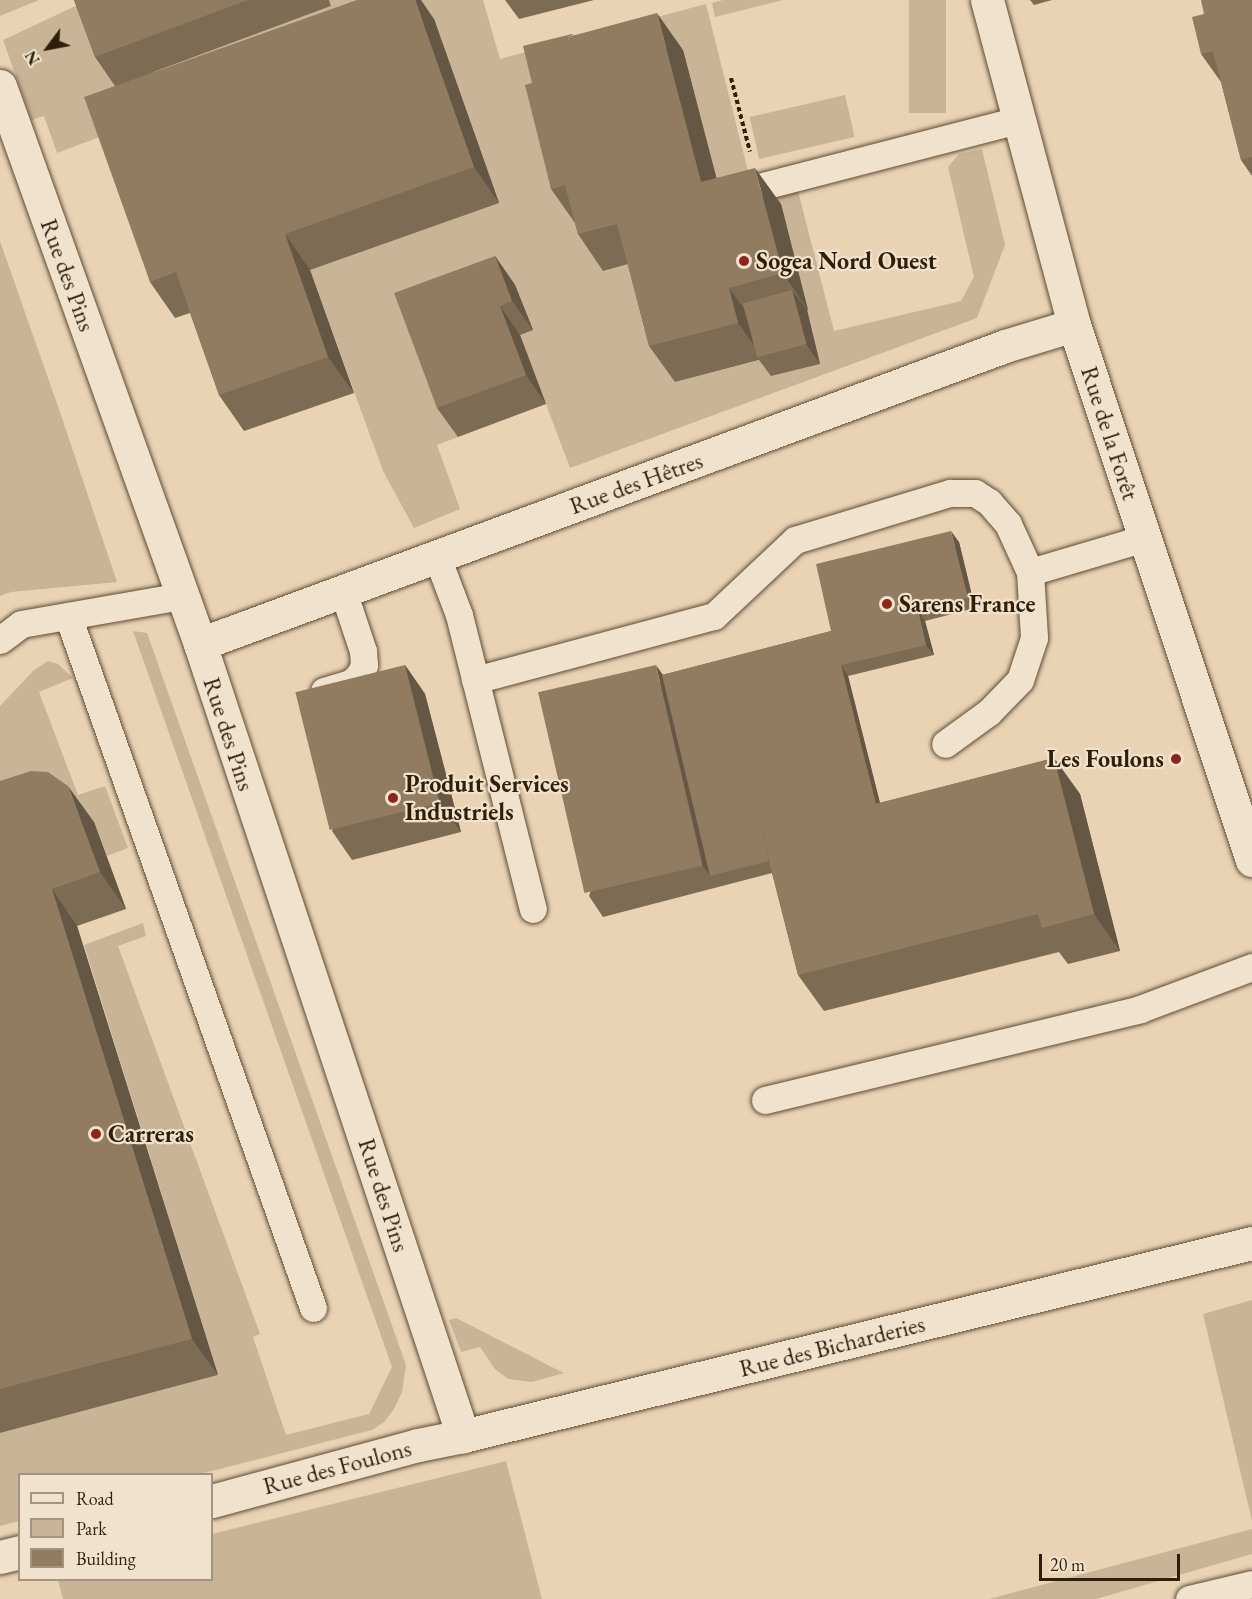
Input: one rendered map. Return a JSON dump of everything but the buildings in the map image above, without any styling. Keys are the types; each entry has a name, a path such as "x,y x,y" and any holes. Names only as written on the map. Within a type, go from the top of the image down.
{"street":[{"name":"Rue de la Forêt","path":"987,0 1074,325 1252,860"},
{"name":"Rue des Pins","path":"0,86 200,644 464,1436"},
{"name":"Rue des Hêtres","path":"200,644 1005,346 1074,325"},
{"name":"Rue des Bicharderies","path":"464,1436 1252,1243"},
{"name":"Rue des Foulons","path":"213,1501 418,1445 464,1436"},
{"path":"0,1557 18,1552"}],"lane":[{"path":"759,187 1018,120"},
{"path":"475,680 714,616 795,540 950,493 975,494 989,502 1008,524 1030,572 1034,638 1020,680 989,712 945,744"},
{"path":"1030,572 1145,538"},
{"path":"437,557 459,615 533,909"},
{"path":"303,698 351,683 360,674 364,664 363,651 343,591"},
{"path":"0,640 21,624 182,596"},
{"path":"68,616 313,1308"},
{"path":"765,1100 1140,1009 1252,967"},
{"path":"1189,1599 1252,1584"}],"path":[{"path":"731,78 759,187"}],"green space":[{"path":"0,0 39,0 0,16"},
{"path":"329,0 483,0 500,59 706,4 750,179 643,260 675,382 764,359 820,364 807,310 727,218 797,187 834,331 961,301 974,277 948,167 959,154 982,149 1005,245 977,318 570,468 520,335 515,285 458,437 437,445 460,509 414,528 383,471 310,270 110,133 57,153 44,116 32,120 3,40 84,2 116,86 331,6"},
{"path":"723,0 783,0 715,17 712,3"},
{"path":"909,0 946,0 946,113 909,113"},
{"path":"845,95 855,137 759,159 750,117"},
{"path":"0,241 117,582 11,592 0,596"},
{"path":"133,631 147,633 406,1365 402,1392 394,1409 384,1422 372,1430 204,1473 18,1473 18,1521 0,1526 0,1433 218,1375 84,945 143,923 146,936 118,946 260,1334 253,1337 286,1435 369,1414 392,1367"},
{"path":"48,661 58,664 73,678 39,692 78,795 105,786 128,848 107,856 94,822 0,826 0,706 34,670"},
{"path":"1252,1300 1252,1521 1203,1314"},
{"path":"456,1318 564,1373 532,1382 508,1379 495,1369 480,1347 461,1352 449,1320"},
{"path":"506,1461 542,1599 63,1599 58,1581 213,1581 213,1534"},
{"path":"1252,1529 1252,1554 1096,1599 989,1599"}],"place":[{"name":"Sogea Nord Ouest","path":"744,261"},
{"name":"Sarens France","path":"887,604"},
{"name":"Les Foulons","path":"1176,759"},
{"name":"Produit Services Industriels","path":"393,798"},
{"name":"Carreras","path":"96,1134"}]}
